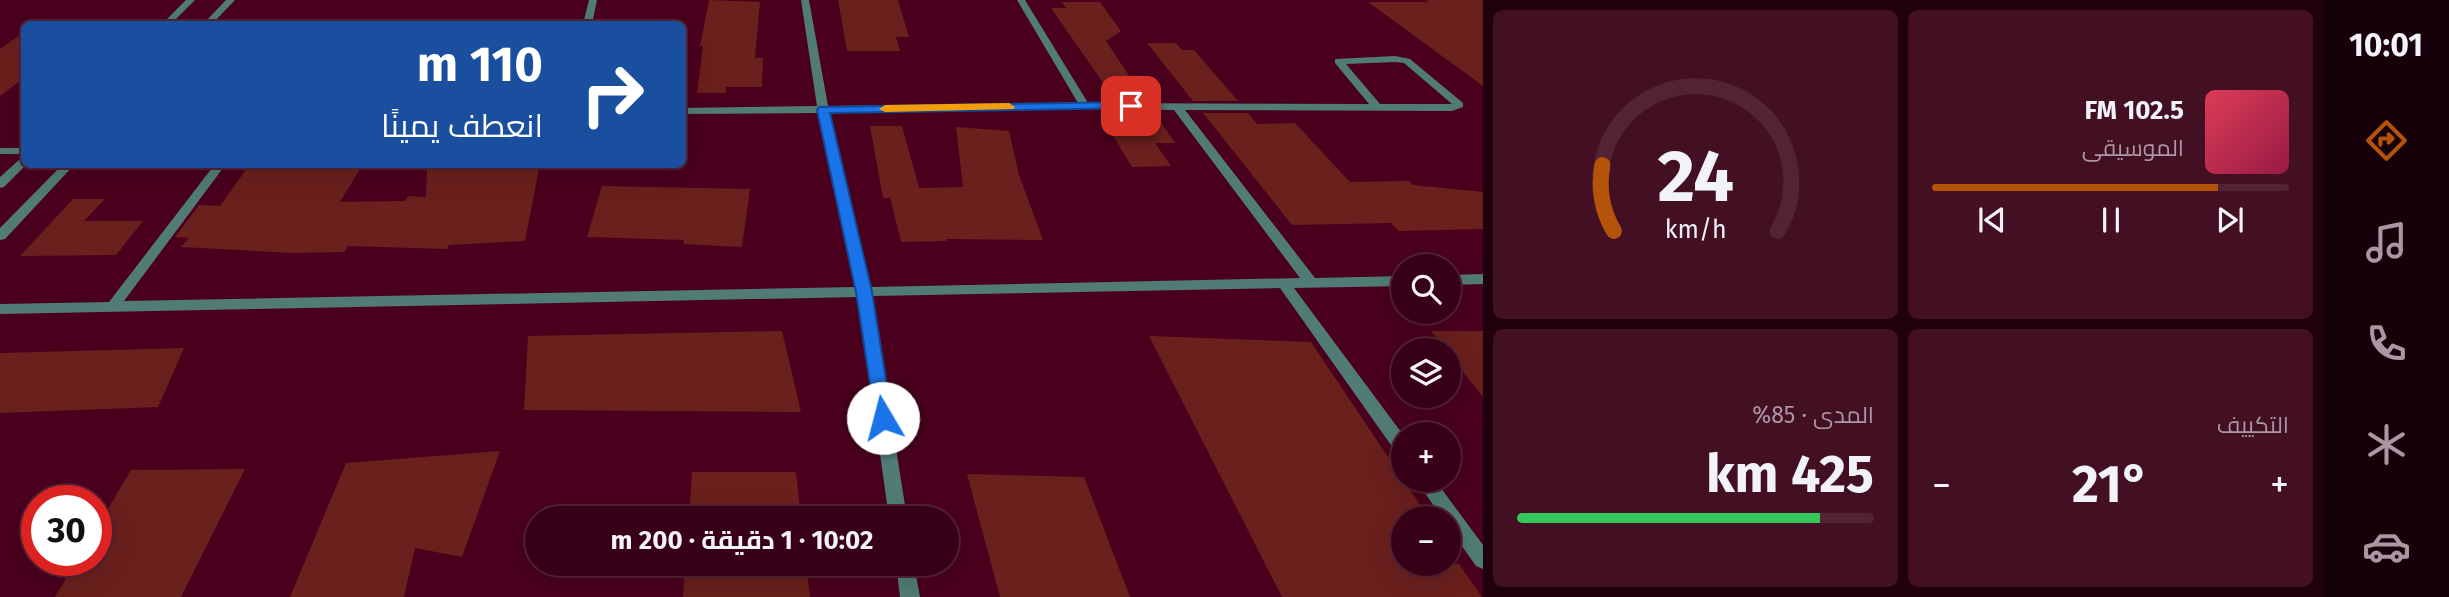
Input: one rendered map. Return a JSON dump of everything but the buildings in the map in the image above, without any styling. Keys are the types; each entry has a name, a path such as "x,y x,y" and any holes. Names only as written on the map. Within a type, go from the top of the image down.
{"street":[{"path":"169,21 191,0"},
{"path":"210,21 231,0"},
{"path":"588,21 593,0"},
{"path":"804,0 823,110 864,292 896,506"},
{"path":"1021,0 1085,106"},
{"path":"686,111 1085,106 1452,108 1459,105 1407,61 1338,61 1377,107"},
{"path":"1177,106 1311,283"},
{"path":"0,151 21,151"},
{"path":"0,184 21,164"},
{"path":"0,236 66,168"},
{"path":"113,306 218,168"},
{"path":"1461,280 1483,279"},
{"path":"0,309 1391,281"},
{"path":"1284,284 1391,432"},
{"path":"1434,492 1483,560"},
{"path":"907,576 910,597"}],"slow traffic":[{"path":"885,109 1009,107"}],"route":[{"path":"883,418 864,292 823,110 1131,106"}]}
